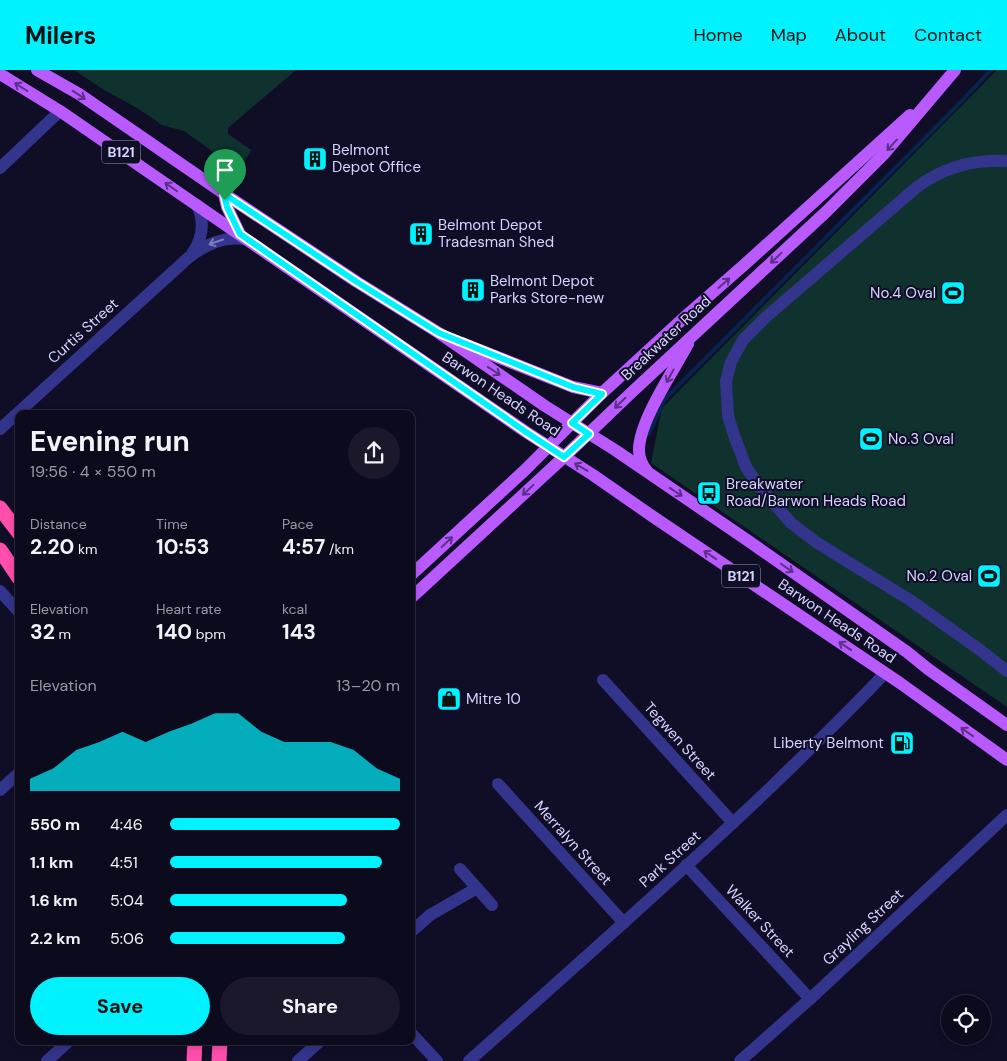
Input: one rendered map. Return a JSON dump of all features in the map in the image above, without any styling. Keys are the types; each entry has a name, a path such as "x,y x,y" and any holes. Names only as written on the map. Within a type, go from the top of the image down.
{"highway":[{"path":"0,508 15,528"},
{"path":"0,550 15,572"},
{"path":"194,1061 196,1045"},
{"path":"219,1061 220,1045"}],"main road":[{"name":"Barwon Heads Road","path":"37,70 79,94 224,194 357,282 439,333 545,406 650,473 819,590 1007,725"},
{"name":"Breakwater Road","path":"415,594 827,211 870,169 906,129 954,70"},
{"name":"Barwon Heads Road","path":"0,74 60,110 548,447 593,475 885,673 1007,760"},
{"name":"Breakwater Road","path":"415,571 687,315 934,94"},
{"path":"224,194 227,207 244,237"},
{"name":"B121","path":"439,333 573,387 602,394"},
{"path":"650,473 643,466 640,458 642,434 651,410 694,333"}],"street":[{"path":"0,168 60,110"},
{"path":"1007,161 982,161 957,166 937,175 911,192 760,322 743,340 731,362 726,381 728,416 734,438 746,467 758,486 792,523 816,542 910,600 1007,671"},
{"name":"Curtis Street","path":"188,258 202,232 202,220 197,205"},
{"name":"Curtis Street","path":"21,410 188,258 206,246 220,240 244,237"},
{"name":"Curtis Street","path":"0,429 15,415"},
{"path":"0,591 15,608"},
{"name":"Park Street","path":"469,1061 733,823 851,710 885,673"},
{"name":"Tegwen Street","path":"603,680 733,823"},
{"path":"0,790 15,777"},
{"name":"Merralyn Street","path":"498,784 624,923"},
{"name":"Grayling Street","path":"740,1061 1007,815"},
{"name":"Walker Street","path":"686,866 810,998"},
{"path":"460,868 492,905"},
{"path":"415,928 430,915 477,888"},
{"path":"415,1037 437,1061"},
{"path":"48,1061 65,1045"},
{"path":"298,1061 316,1045"}],"green space":[{"path":"74,70 296,70 228,128 228,134 251,150 244,161 233,166 184,131 162,125"},
{"path":"997,70 1007,71 1007,707 651,463 662,408"}],"waterway":[{"path":"649,434 664,400 991,70"}],"place":[{"name":"Belmont Depot Office","path":"315,159"},
{"name":"Belmont Depot Tradesman Shed","path":"421,234"},
{"name":"Belmont Depot Parks Store-new","path":"473,290"},
{"name":"No.4 Oval","path":"953,293"},
{"name":"No.3 Oval","path":"871,439"},
{"name":"Breakwater Road/Barwon Heads Road","path":"709,493"},
{"name":"No.2 Oval","path":"989,576"},
{"name":"Mitre 10","path":"449,699"},
{"name":"Liberty Belmont","path":"902,743"}],"route":[{"path":"224,194 357,282 439,333 573,387 602,394 572,423 589,434 564,457 240,234 225,200 224,194"}]}
